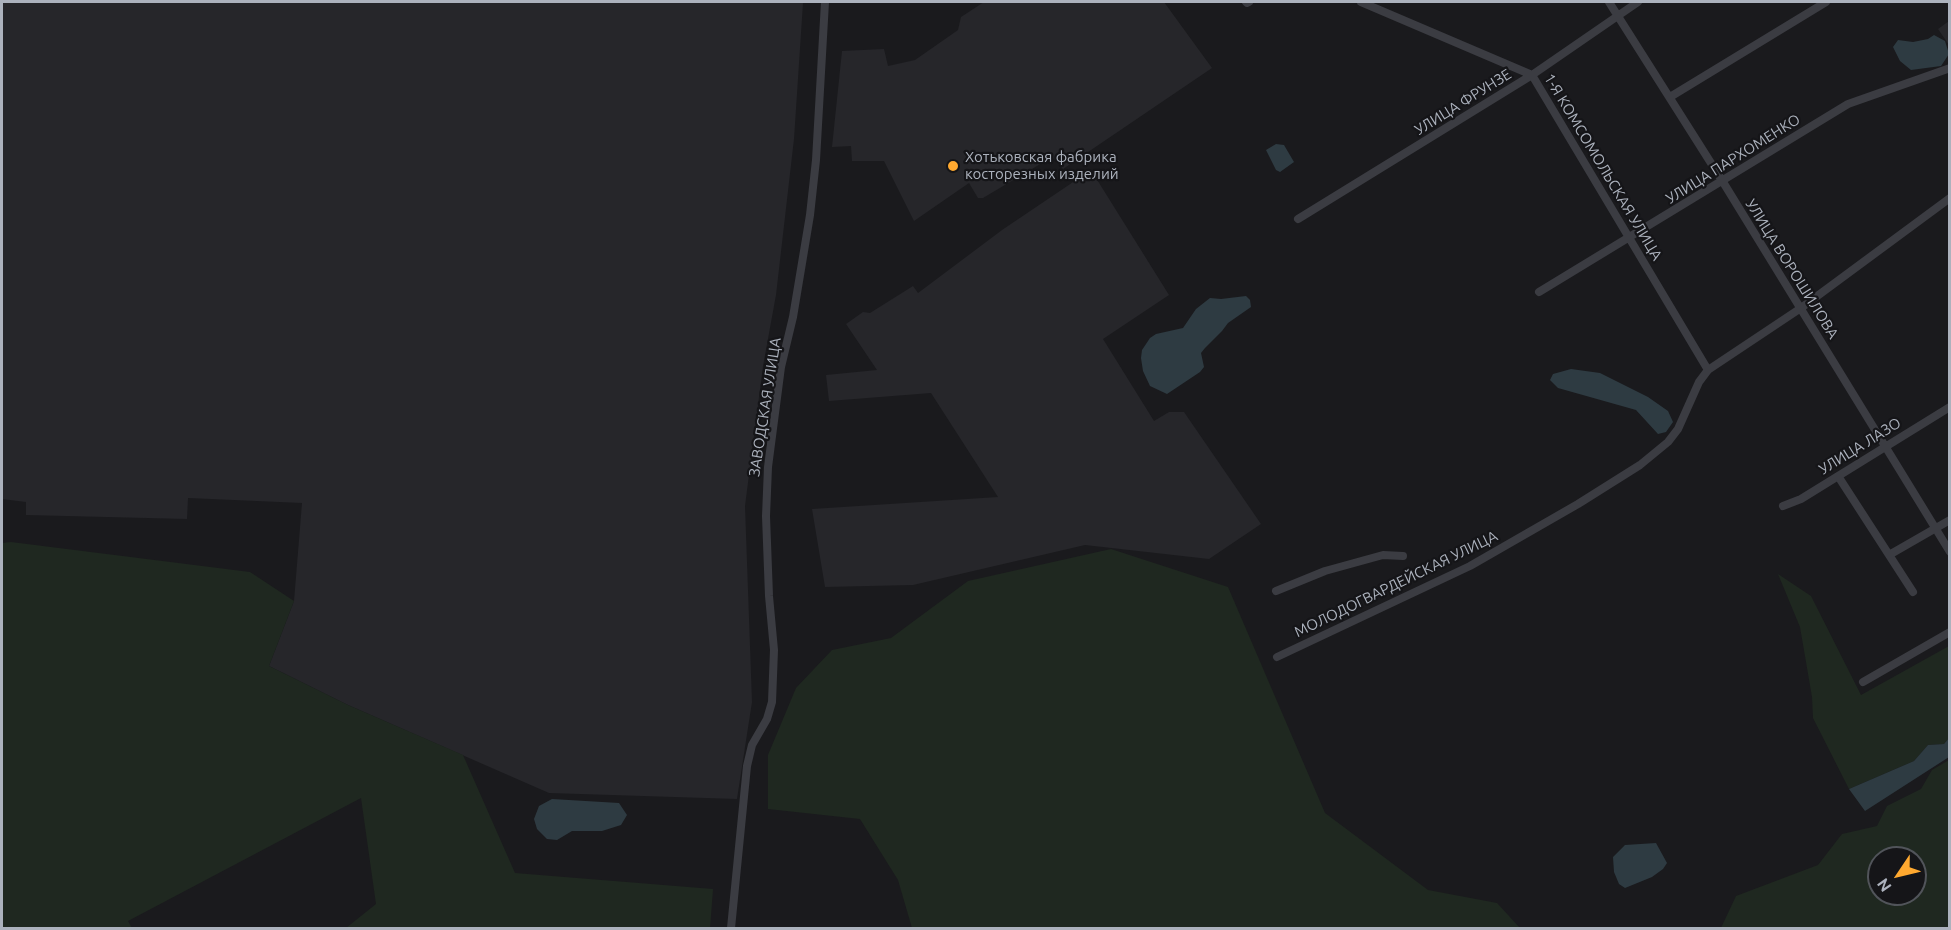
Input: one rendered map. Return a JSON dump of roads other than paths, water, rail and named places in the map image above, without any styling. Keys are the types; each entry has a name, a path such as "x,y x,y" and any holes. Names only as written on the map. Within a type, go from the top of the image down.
{"street":[{"name":"ЗАВОДСКАЯ УЛИЦА","path":"732,928 749,756 752,745 771,712 774,650 769,596 766,501 768,467 781,367 793,317 810,214 816,160 825,2"},
{"name":"1-Я КОМСОМОЛЬСКАЯ УЛИЦА","path":"1361,2 1532,75 1708,370"},
{"name":"УЛИЦА ВОРОШИЛОВА","path":"1610,2 1950,552"},
{"name":"УЛИЦА ФРУНЗЕ","path":"1298,219 1532,75 1638,2"},
{"path":"1670,97 1826,2"},
{"name":"УЛИЦА ПАРХОМЕНКО","path":"1539,292 1848,104 1950,68"},
{"path":"1708,370 1801,308 1950,198"},
{"name":"МОЛОДОГВАРДЕЙСКАЯ УЛИЦА","path":"1276,657 1470,566 1578,504 1640,465 1668,442 1678,429 1699,382 1708,370"},
{"name":"УЛИЦА ЛАЗО","path":"1783,506 1801,499 1950,407"},
{"path":"1838,476 1913,592"},
{"path":"1889,555 1950,520"},
{"path":"1276,591 1326,571 1383,555 1403,556"},
{"path":"1863,682 1950,632"}],"place":[{"name":"Хотьковская фабрика косторезных изделий","path":"953,166"}]}
